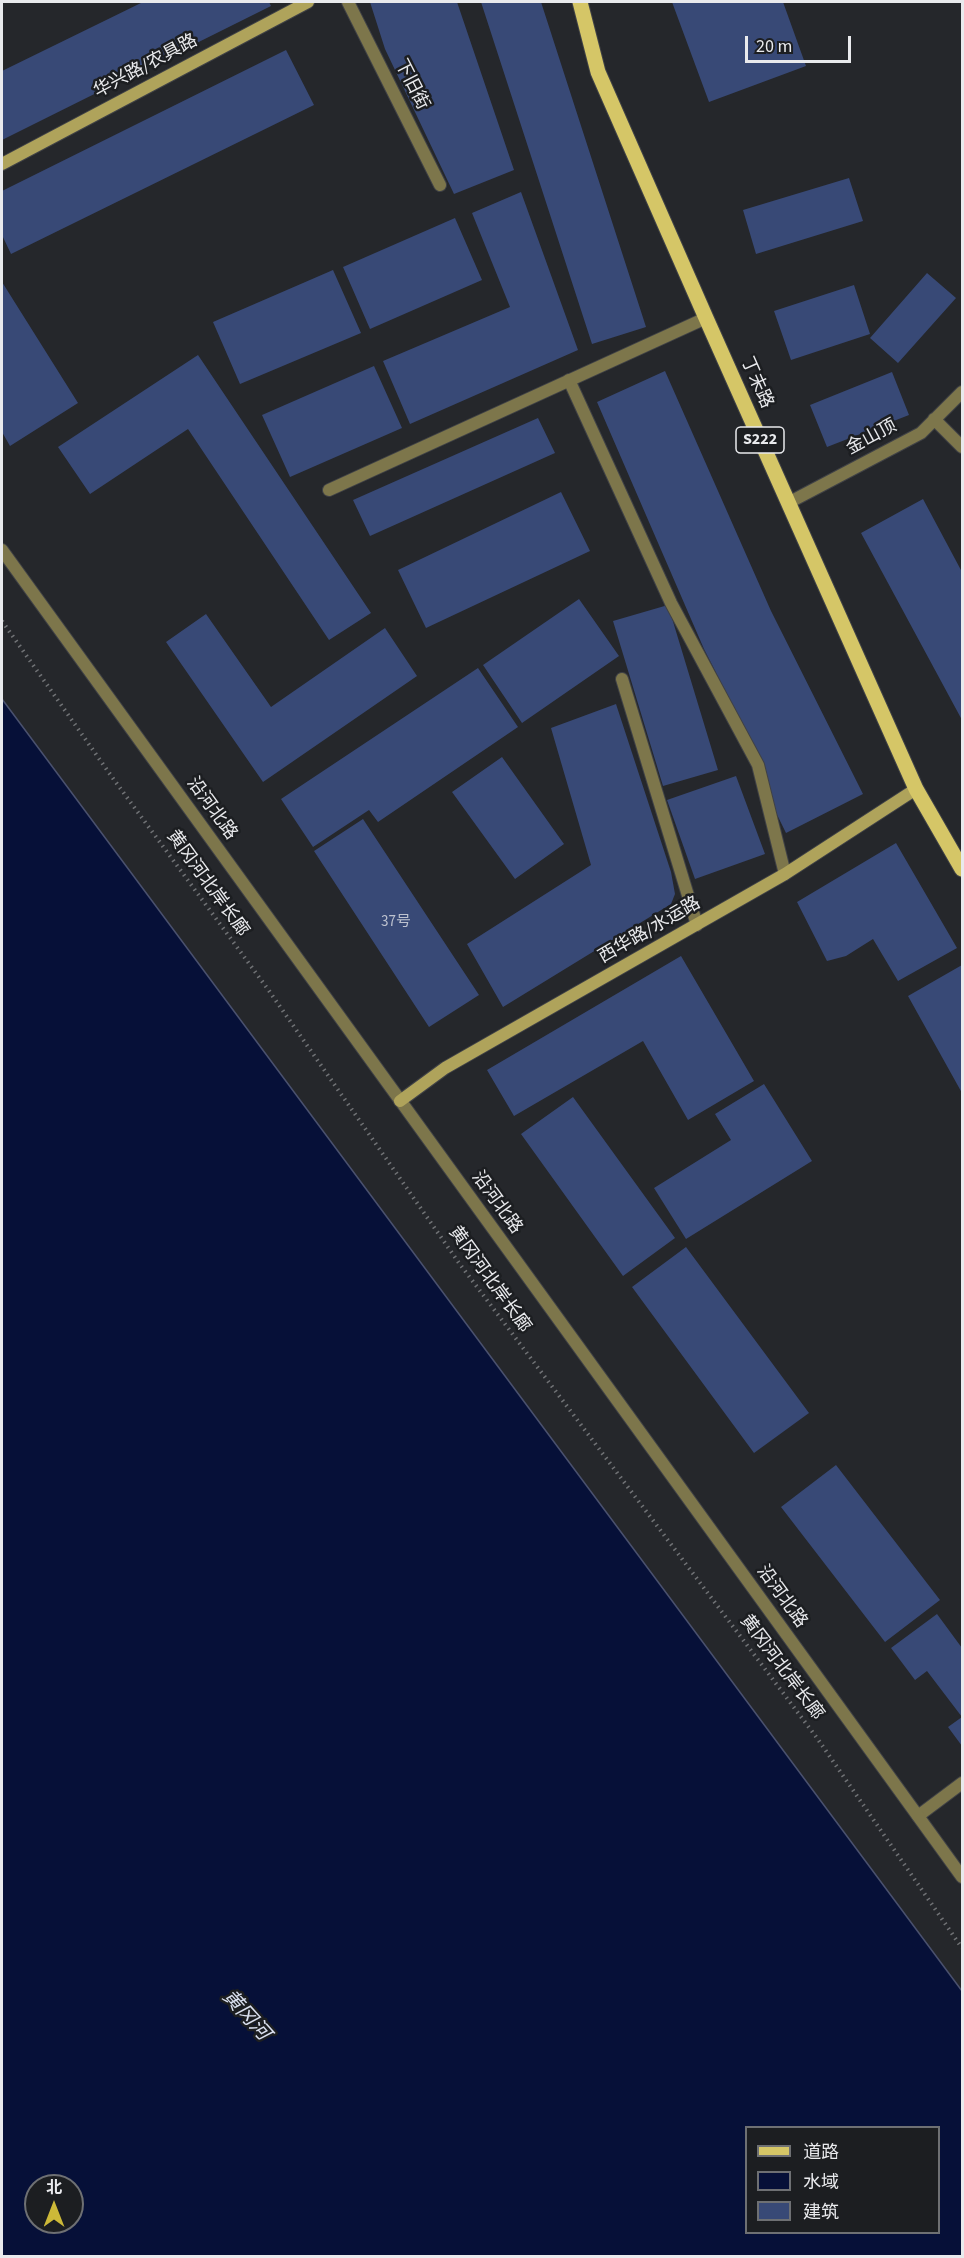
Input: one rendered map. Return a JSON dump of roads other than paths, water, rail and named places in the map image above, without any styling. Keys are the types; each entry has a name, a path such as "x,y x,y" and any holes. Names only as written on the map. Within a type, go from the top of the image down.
{"main road":[{"name":"华兴路/农具路","path":"2,164 308,2"},
{"name":"丁未路","path":"580,2 598,72 706,318 916,789 963,869"},
{"name":"西华路/水运路","path":"400,1101 445,1068 785,874 916,789"}],"street":[{"name":"下旧街","path":"348,2 440,185"},
{"path":"329,490 706,318"},
{"path":"569,380 671,603 758,765 785,874"},
{"name":"金山顶","path":"788,503 921,433 963,392"},
{"path":"934,419 963,447"},
{"name":"沿河北路","path":"2,550 963,1877"},
{"path":"622,679 697,925"},
{"path":"918,1816 963,1783"}],"water":[{"name":"黄冈河","path":"2,699 962,1991 962,2256 2,2256"}]}
